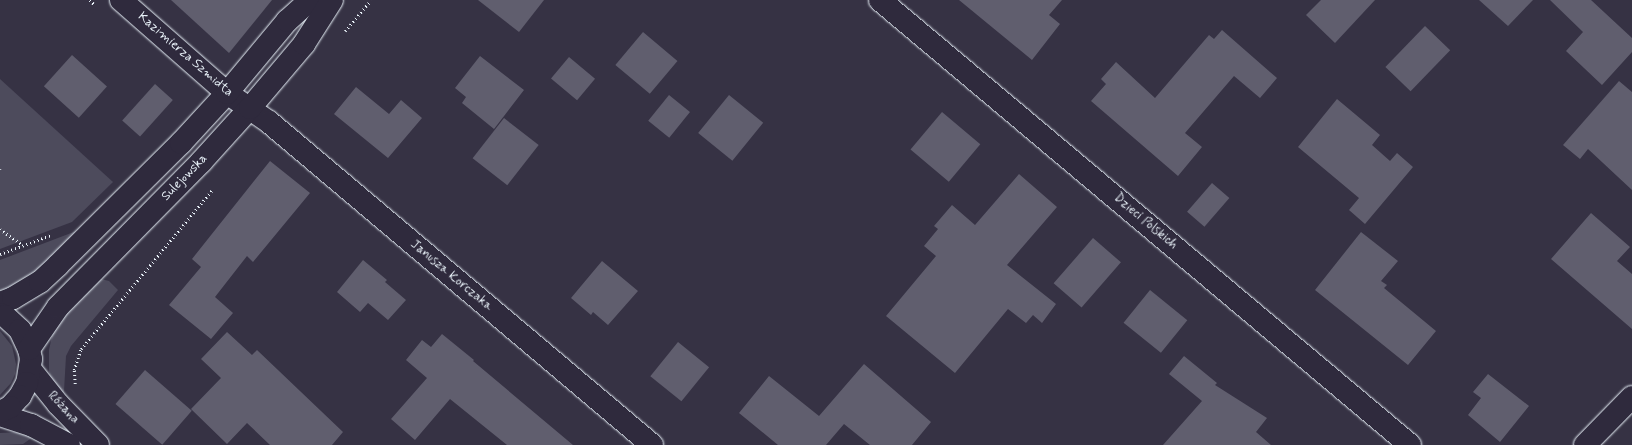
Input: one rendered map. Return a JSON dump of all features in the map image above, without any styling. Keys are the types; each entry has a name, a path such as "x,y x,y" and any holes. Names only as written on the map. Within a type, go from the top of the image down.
{"street":[{"name":"Kazimierza Szmidta","path":"121,0 227,93 250,108"},
{"name":"Sulejowska","path":"0,303 14,298 40,282 58,265 181,143 227,93 287,21 310,0"},
{"name":"Sulejowska","path":"0,414 20,396 27,383 30,359 58,307 201,162 250,108 304,44 332,0"},
{"name":"Dzieci Polskich","path":"880,0 1410,445"},
{"name":"Janusza Korczaka","path":"250,108 652,445"},
{"name":"Różana","path":"0,314 5,316 20,330 30,359 43,387 98,445"},
{"path":"1585,445 1632,396"},
{"name":"Różana","path":"0,414 31,425 69,445"}],"path":[{"path":"70,415 76,406 74,370 81,349 218,184"},
{"path":"0,229 24,245"}],"shaded area":[{"path":"0,79 113,182 72,222 0,249"},
{"path":"79,230 30,278 0,293 0,260"},
{"path":"101,279 109,281 118,290 71,346 66,356 64,391 62,398 51,381 49,371 49,350 53,332 64,316"},
{"path":"0,331 12,346 16,364 15,374 11,383 0,395"},
{"path":"19,432 33,437 23,444 0,445 0,433"}],"building":[{"path":"171,0 272,0 229,53"},
{"path":"478,0 544,0 519,32"},
{"path":"959,0 1062,0 1049,15 1060,24 1032,60"},
{"path":"1321,0 1375,0 1335,43 1306,15"},
{"path":"1479,0 1533,0 1508,26"},
{"path":"1550,0 1591,0 1632,38 1632,52 1602,85 1566,51 1583,32"},
{"path":"1425,26 1450,50 1411,91 1385,67"},
{"path":"1222,30 1277,78 1260,98 1234,76 1185,133 1202,147 1178,176 1091,101 1106,84 1101,79 1116,62 1155,98 1209,35 1214,39"},
{"path":"643,32 677,61 650,94 615,65"},
{"path":"72,55 107,86 79,118 44,86"},
{"path":"480,56 524,90 494,129 462,103 466,97 455,88"},
{"path":"569,57 595,79 577,100 551,78"},
{"path":"1619,81 1632,92 1632,190 1588,149 1580,159 1563,145"},
{"path":"155,84 173,100 140,136 122,120"},
{"path":"356,87 389,114 401,100 422,118 388,158 334,114"},
{"path":"669,95 690,112 669,138 648,121"},
{"path":"729,95 763,123 732,161 698,133"},
{"path":"1337,99 1380,135 1372,145 1390,161 1397,153 1413,167 1365,224 1349,210 1359,198 1298,147"},
{"path":"942,112 980,144 949,182 911,150"},
{"path":"504,118 539,145 507,185 473,158"},
{"path":"270,161 310,193 253,262 247,256 215,297 233,313 211,339 169,305 201,267 192,259"},
{"path":"1019,174 1057,207 1007,265 1056,304 1042,323 1033,315 1026,323 1008,309 955,373 886,316 936,256 924,246 938,229 934,226 952,205 975,225"},
{"path":"1212,183 1229,198 1204,227 1187,212"},
{"path":"1591,213 1630,247 1617,261 1632,274 1632,329 1551,259"},
{"path":"1361,232 1398,261 1381,281 1387,285 1384,288 1436,331 1408,365 1315,290"},
{"path":"1093,238 1121,262 1082,308 1054,283"},
{"path":"363,260 387,280 385,282 406,300 388,320 368,303 360,312 337,292"},
{"path":"602,261 638,291 608,325 593,312 591,315 571,298"},
{"path":"1150,290 1187,320 1161,353 1124,323"},
{"path":"227,332 252,355 257,350 343,432 332,445 270,445 247,423 227,444 191,409 221,378 201,359"},
{"path":"442,334 573,445 507,445 450,399 415,440 391,419 427,378 406,360 422,340 431,347"},
{"path":"678,342 709,367 681,401 650,376"},
{"path":"1184,356 1217,383 1215,385 1267,418 1256,432 1271,445 1163,445 1202,401 1169,374"},
{"path":"864,364 931,422 912,445 870,445 844,424 826,445 778,445 739,413 769,376 819,416"},
{"path":"145,370 192,411 162,445 115,404"},
{"path":"1488,374 1529,406 1500,442 1468,415 1481,398 1473,392"}]}
